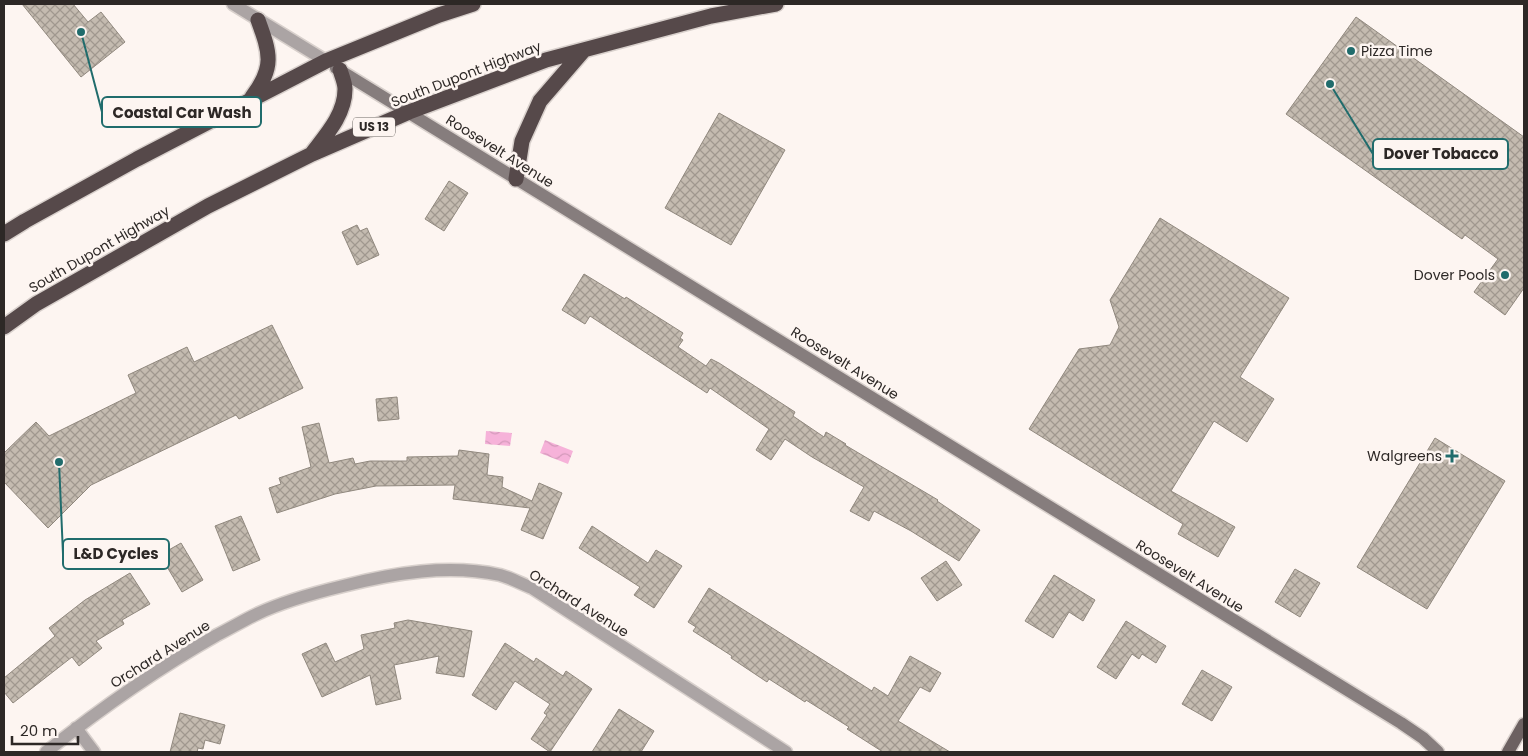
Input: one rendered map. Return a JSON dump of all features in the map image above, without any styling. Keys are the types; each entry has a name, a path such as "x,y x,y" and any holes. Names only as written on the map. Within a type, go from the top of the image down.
{"highway":[{"path":"4,234 136,159 326,61 439,15 473,4"},
{"name":"South Dupont Highway","path":"4,327 36,304 208,206 312,154 409,112 546,60 711,16 756,6 776,4"},
{"path":"250,100 263,83 269,64 267,44 258,20"},
{"path":"516,179 522,141 540,100 584,50"},
{"path":"312,154 343,108 345,88 340,70"}],"main road":[{"path":"1508,752 1524,724"}],"street":[{"name":"Roosevelt Avenue","path":"233,4 1401,723 1423,738 1438,752"},
{"name":"Orchard Avenue","path":"46,752 139,683 189,651 257,613 312,593 371,579 410,572 464,570 502,576 532,588 786,752"},
{"path":"76,728 94,752"}],"water":[{"path":"486,431 512,433 510,446 485,444"},
{"path":"545,440 573,451 568,464 540,453"}],"building":[{"path":"22,4 73,4 88,22 101,12 125,42 81,77"},
{"path":"1356,17 1524,137 1524,288 1505,315 1474,292 1498,259 1465,235 1462,239 1286,114"},
{"path":"719,113 785,150 731,245 665,208"},
{"path":"449,181 468,193 444,231 425,219"},
{"path":"1160,218 1289,298 1240,377 1274,399 1247,442 1214,421 1171,491 1235,527 1218,557 1178,534 1183,524 1029,429 1079,349 1110,345 1119,327 1110,300"},
{"path":"357,225 360,231 367,228 379,255 357,265 342,232"},
{"path":"584,274 625,299 626,297 683,333 680,338 683,340 678,347 706,366 711,359 719,363 795,412 793,416 824,437 826,432 938,500 980,530 959,561 911,531 874,511 869,521 850,511 864,487 785,439 771,460 756,450 769,429 710,388 707,393 590,316 585,324 562,310"},
{"path":"272,325 303,388 239,419 236,415 91,485 48,528 4,482 4,453 36,422 49,436 136,393 128,375 187,347 194,362"},
{"path":"397,397 399,419 378,421 376,399"},
{"path":"319,423 329,463 353,458 355,464 370,461 407,461 407,457 458,456 459,450 489,454 487,475 503,477 502,487 532,501 539,483 562,493 543,539 521,530 530,508 453,499 455,485 376,486 335,494 277,513 269,488 281,484 279,478 311,467 302,427"},
{"name":"Walgreens","path":"1435,438 1505,481 1427,609 1357,567"},
{"path":"241,516 260,560 233,571 215,526"},
{"path":"592,526 648,563 656,550 682,566 654,608 634,595 640,587 579,548"},
{"path":"181,543 203,580 182,592 160,555"},
{"path":"946,561 962,585 937,601 921,578"},
{"path":"1295,569 1320,583 1300,617 1275,602"},
{"path":"130,573 150,604 122,620 124,624 96,641 102,648 79,666 72,657 13,703 4,692 4,678 55,636 49,628 85,600"},
{"path":"1054,575 1095,600 1083,621 1069,612 1053,638 1025,621"},
{"path":"709,588 872,691 874,687 888,696 910,656 941,673 930,692 920,687 898,721 950,752 883,752 847,729 849,727 806,700 805,702 769,679 767,682 731,658 732,656 693,631 696,627 688,622"},
{"path":"408,620 472,631 464,677 436,673 439,656 394,665 401,699 376,705 370,675 322,697 302,654 326,643 335,662 364,649 361,635 395,628 394,623"},
{"path":"1126,621 1166,646 1156,663 1142,654 1139,659 1132,654 1116,679 1097,667"},
{"path":"505,643 534,662 536,658 563,676 566,671 592,689 550,752 531,739 547,715 544,713 550,704 515,681 496,710 472,695"},
{"path":"1202,670 1232,687 1212,721 1182,704"},
{"path":"619,709 654,731 641,752 592,752"},
{"path":"180,713 225,725 220,744 205,740 203,749 198,748 197,752 170,752"}],"place":[{"name":"Coastal Car Wash","path":"81,32"},
{"name":"Pizza Time","path":"1351,51"},
{"name":"Dover Tobacco","path":"1330,84"},
{"name":"Dover Pools","path":"1505,275"},
{"name":"Walgreens","path":"1452,456"},
{"name":"L&D Cycles","path":"59,462"}]}
